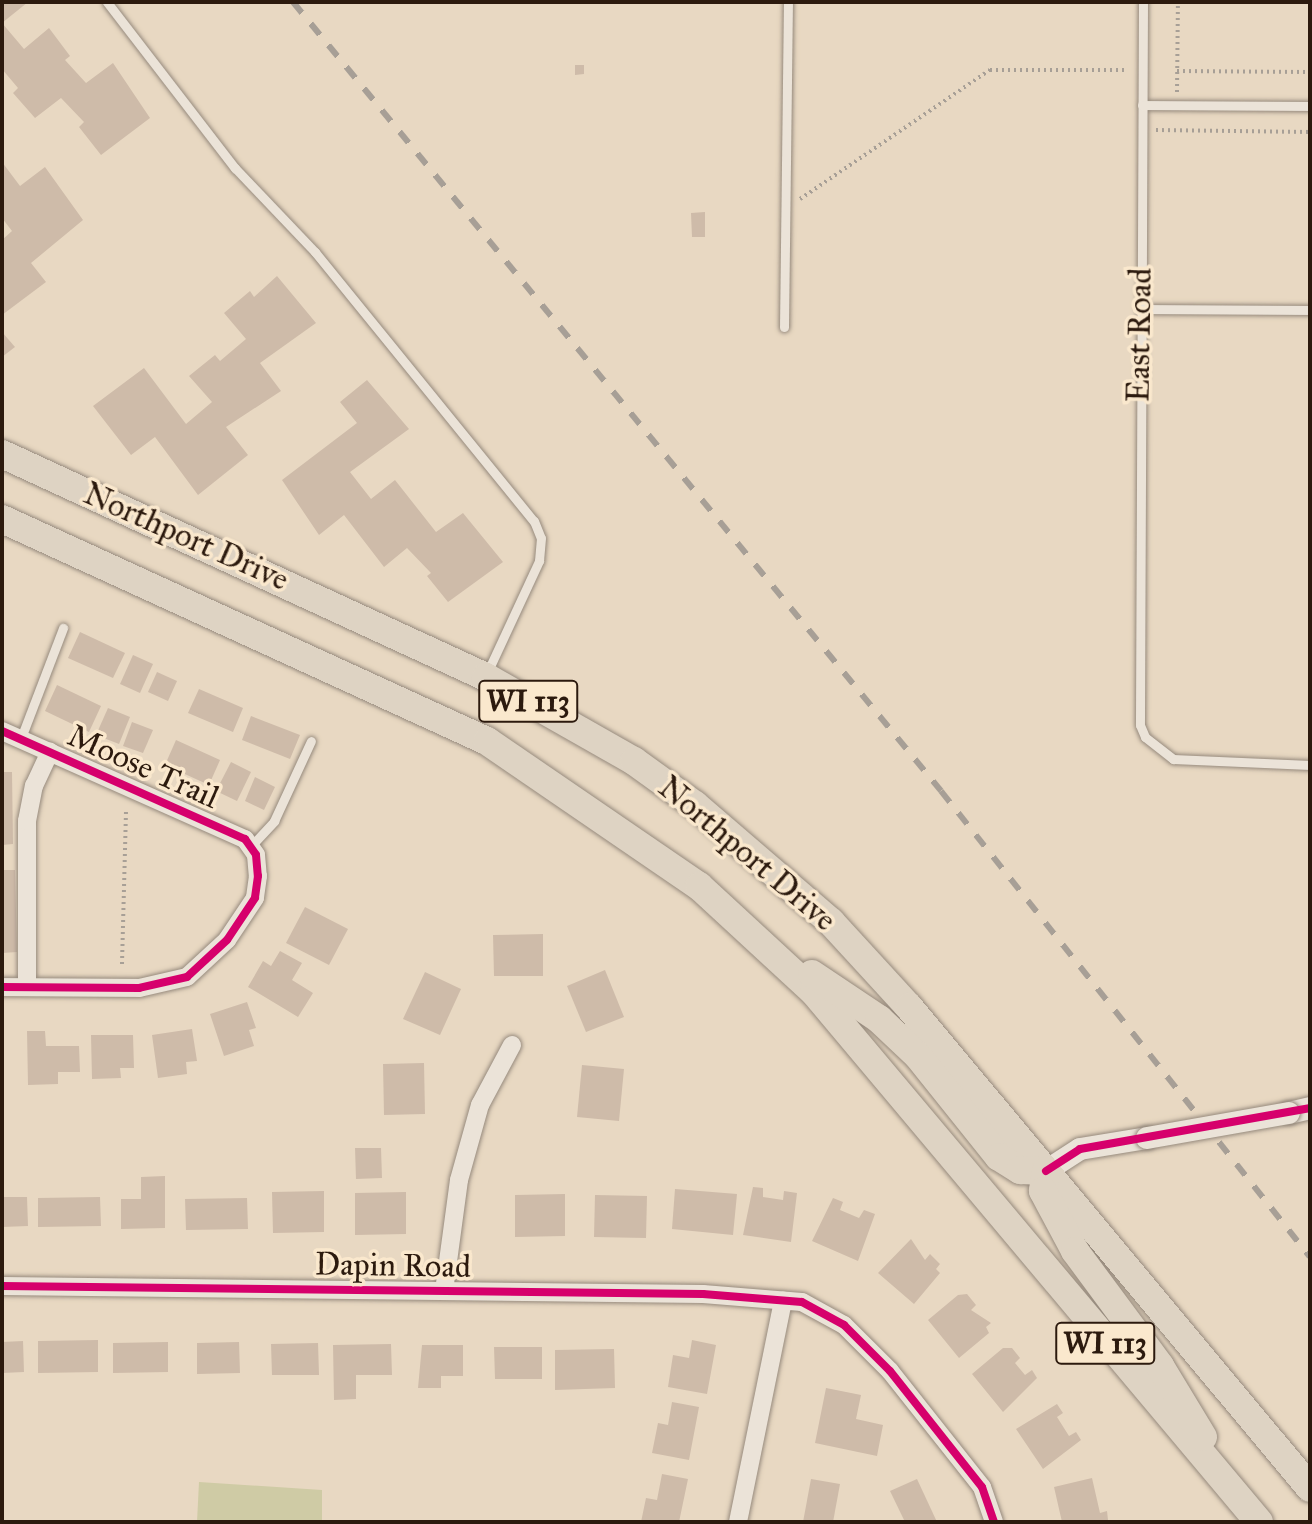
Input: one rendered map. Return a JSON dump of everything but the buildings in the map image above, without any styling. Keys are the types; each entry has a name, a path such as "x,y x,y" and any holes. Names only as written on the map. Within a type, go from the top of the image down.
{"main road":[{"name":"Northport Drive","path":"2,454 486,677 634,761 763,860 831,922 909,1007 1310,1488"},
{"name":"Northport Drive","path":"2,519 487,741 627,833 766,943 901,1091 967,1180 1252,1513"},
{"path":"766,943 879,1019 918,1056 999,1157 1020,1170 1046,1171 1043,1191 1075,1251 1160,1366 1252,1513"}],"street":[{"name":"Moose Trail","path":"2,731 254,850"},
{"path":"27,987 27,821 34,786 50,752"},
{"path":"2,987 139,988 187,977 227,940 255,898 254,850"},
{"path":"444,1291 459,1180 480,1105 512,1045"},
{"path":"1046,1171 1080,1149 1300,1111"},
{"name":"Dapin Road","path":"2,1286 703,1294 802,1302 832,1316 890,1371 982,1487 994,1522"},
{"path":"738,1522 783,1301"}],"lane":[{"path":"107,2 235,168 315,252 534,521 541,538 539,561 486,677"},
{"path":"784,327 788,2"},
{"name":"East Road","path":"1143,2 1136,668 1140,725 1160,753 1191,763 1310,765"},
{"path":"1142,105 1310,106"},
{"path":"1141,309 1310,310"},
{"path":"21,738 63,628"},
{"path":"254,850 274,821 311,741"}],"path":[{"path":"1177,105 1178,2"},
{"path":"785,209 990,70 1142,70"},
{"path":"1177,71 1310,72"},
{"path":"1141,130 1310,132"},
{"path":"122,964 126,809"}],"shaded area":[{"path":"199,1482 322,1490 322,1522 197,1522"}],"railway":[{"path":"293,2 941,791 1310,1257"}],"cycle path":[{"path":"2,731 245,839 256,855 258,876 255,898 227,940 187,977 139,988 2,987"},
{"path":"1046,1171 1080,1149 1310,1108"},
{"path":"2,1286 703,1294 802,1302 844,1325 890,1371 982,1487 994,1522"}]}
